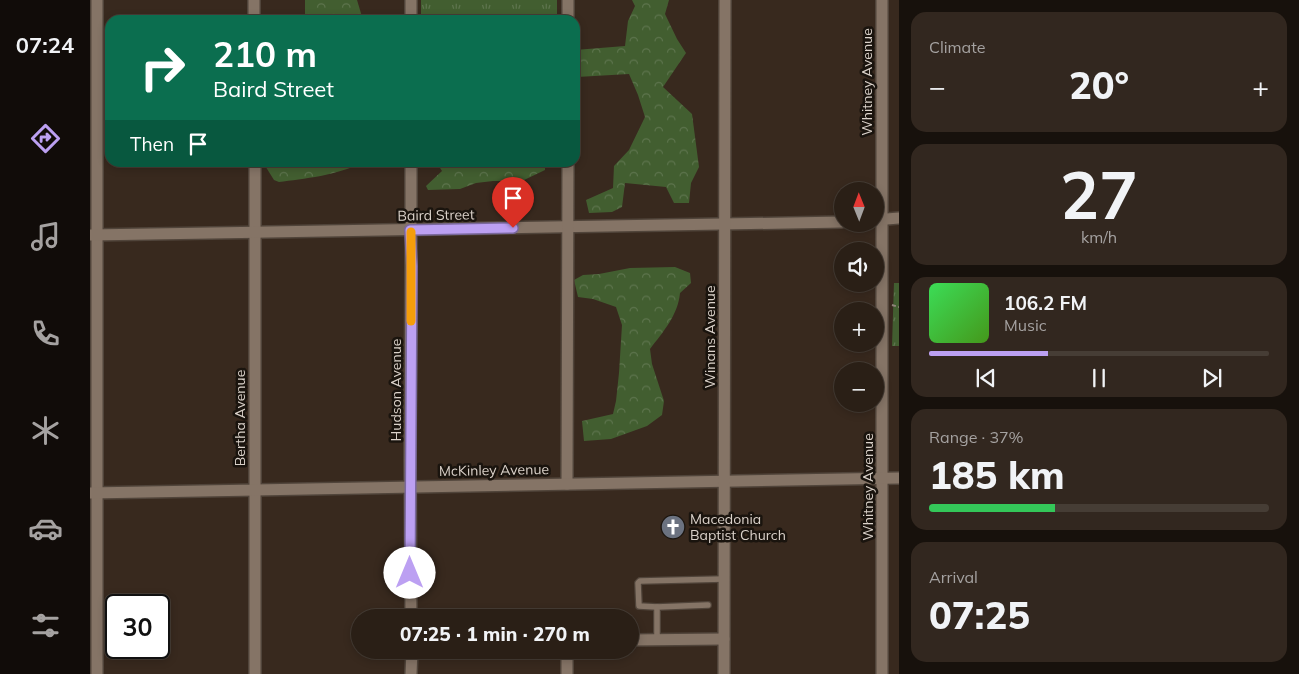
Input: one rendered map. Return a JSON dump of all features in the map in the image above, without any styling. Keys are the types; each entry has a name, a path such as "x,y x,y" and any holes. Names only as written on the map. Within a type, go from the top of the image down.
{"street":[{"path":"97,0 94,235 94,493 97,674"},
{"path":"254,0 254,15"},
{"path":"411,0 411,15"},
{"path":"568,0 568,15"},
{"name":"Winans Avenue","path":"724,674 725,0"},
{"name":"Whitney Avenue","path":"879,182 882,0"},
{"name":"Bertha Avenue","path":"255,167 255,674"},
{"name":"Hudson Avenue","path":"411,167 411,609"},
{"path":"568,167 568,484"},
{"path":"884,219 899,218"},
{"name":"Baird Street","path":"94,235 834,222"},
{"name":"Whitney Avenue","path":"878,232 883,478 882,674"},
{"name":"McKinley Avenue","path":"94,493 899,478"},
{"path":"639,640 724,639"},
{"path":"411,674 412,659"},
{"path":"567,659 567,674"}],"lane":[{"path":"708,605 639,606 638,583 640,581 724,580"},
{"path":"656,607 657,640"}],"green space":[{"path":"305,0 357,0 362,15 305,15"},
{"path":"421,0 557,0 557,15 421,15"},
{"path":"632,0 669,0 665,14 686,53 663,87 692,114 699,167 691,183 689,203 674,203 666,187 625,183 622,207 612,212 589,213 586,200 613,188 614,166 629,150 645,117 629,74 580,77 580,50 625,46 628,21 635,6"},
{"path":"266,167 352,167 309,178 279,182 274,180"},
{"path":"440,167 545,167 545,170 522,181 493,181 476,183 460,189 428,190 426,186 442,171"},
{"path":"675,267 690,273 691,283 680,293 673,316 650,349 652,364 664,401 662,415 647,426 611,439 584,441 582,421 613,414 619,373 622,325 616,307 593,299 578,297 574,280 583,275 630,268"},
{"path":"894,283 899,283 899,346 892,346"}],"slow traffic":[{"path":"411,232 411,321"}],"place":[{"name":"Macedonia Baptist Church","path":"673,527"}],"route":[{"path":"410,573 412,266 410,230 513,228"}]}
